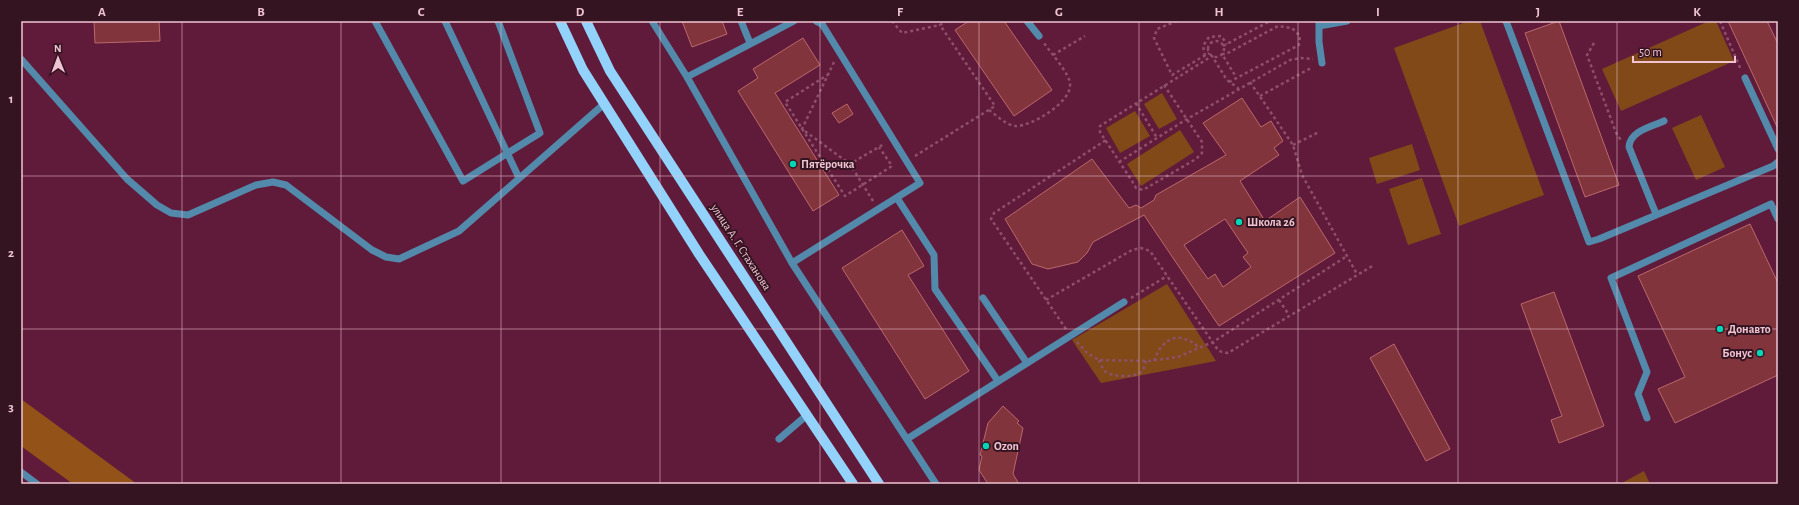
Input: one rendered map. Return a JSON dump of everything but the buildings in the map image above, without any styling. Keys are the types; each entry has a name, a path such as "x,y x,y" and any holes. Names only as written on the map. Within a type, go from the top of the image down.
{"main road":[{"path":"560,21 583,70 604,104 699,254 853,484"},
{"name":"улица А. Г. Стаханова","path":"586,21 610,71 879,484"}],"street":[{"path":"375,21 463,181 540,133 498,21"},
{"path":"446,21 519,178"},
{"path":"652,21 687,77 792,263 936,484"},
{"path":"741,21 750,43"},
{"path":"687,77 794,21"},
{"path":"792,263 920,183 822,24 816,21"},
{"path":"1027,21 1038,36"},
{"path":"1322,61 1319,42 1319,24 1347,21"},
{"path":"1506,21 1589,242 1773,166 1778,162"},
{"path":"21,59 127,179 157,205 171,213 188,215 256,185 273,182 286,185 372,250 386,257 399,259 459,231 604,104"},
{"path":"1745,78 1778,149"},
{"path":"1656,214 1629,147 1629,141 1634,134 1664,120"},
{"path":"897,198 934,255 935,289 998,381"},
{"path":"1647,418 1638,394 1647,372 1611,278 1771,204 1778,219"},
{"path":"983,298 1027,363"},
{"path":"906,439 1124,302"},
{"path":"779,439 807,415"},
{"path":"21,472 37,484"}],"path":[{"path":"892,21 902,34 940,25 946,21"},
{"path":"1177,21 1157,29 1154,38 1172,74 1209,53"},
{"path":"1223,46 1270,21"},
{"path":"1720,21 1745,78"},
{"path":"907,161 995,106 940,25"},
{"path":"1164,85 1202,142 1202,152 1196,159 1143,190 1136,188 1100,132 1100,126 1164,85 1212,56 1217,57 1222,54 1226,54 1278,26 1292,28 1300,36 1298,46 1229,82"},
{"path":"989,110 1013,126 1024,126 1063,102 1069,93 1071,84 1067,75 1038,36"},
{"path":"1053,55 1085,36"},
{"path":"1209,37 1221,36 1227,44"},
{"path":"1204,56 1203,46 1209,37"},
{"path":"1209,37 1211,42"},
{"path":"1211,42 1219,42 1223,46"},
{"path":"1211,42 1208,46 1209,53 1229,82 1239,89"},
{"path":"1594,43 1587,55 1617,136 1629,147"},
{"path":"1223,46 1222,54 1236,78"},
{"path":"802,129 839,51"},
{"path":"1119,162 1187,119 1290,60 1300,58 1322,61"},
{"path":"1260,96 1311,68"},
{"path":"829,74 785,102 845,196 892,166 879,147"},
{"path":"1250,82 1293,145 1302,175 1357,274"},
{"path":"1136,103 1158,138"},
{"path":"802,129 850,164 879,210"},
{"path":"1293,145 1319,132"},
{"path":"850,164 893,138"},
{"path":"1106,140 994,213 991,219 1071,335 1087,353 1099,360 1154,361 1178,357 1213,342 1347,256"},
{"path":"1046,300 1132,250 1141,248 1150,252 1218,350 1228,352 1374,265"},
{"path":"1124,302 1167,276"},
{"path":"1279,300 1289,316"},
{"path":"1154,361 1158,349 1162,344 1170,340 1180,338 1187,340 1199,348"},
{"path":"1099,360 1102,368 1108,374 1117,375 1140,373 1144,368 1146,361"}],"shaded area":[{"path":"1469,21 1480,21 1544,195 1459,226 1394,48"},
{"path":"1709,21 1716,21 1734,61 1621,111 1602,69"},
{"path":"1162,93 1177,119 1159,129 1144,104"},
{"path":"1135,111 1150,136 1120,153 1106,128"},
{"path":"1701,115 1725,167 1696,180 1672,128"},
{"path":"1180,130 1194,152 1141,186 1127,164"},
{"path":"1412,144 1420,170 1377,184 1369,158"},
{"path":"1422,178 1441,234 1408,245 1389,189"},
{"path":"1167,284 1216,361 1101,383 1072,340"},
{"path":"21,399 137,484 73,484 21,446"},
{"path":"1644,471 1650,484 1620,484"}],"place":[{"name":"Пятёрочка","path":"793,164"},
{"name":"Школа 26","path":"1239,222"},
{"name":"Донавто","path":"1720,329"},
{"name":"Бонус","path":"1760,353"},
{"name":"Ozon","path":"986,446"}]}
